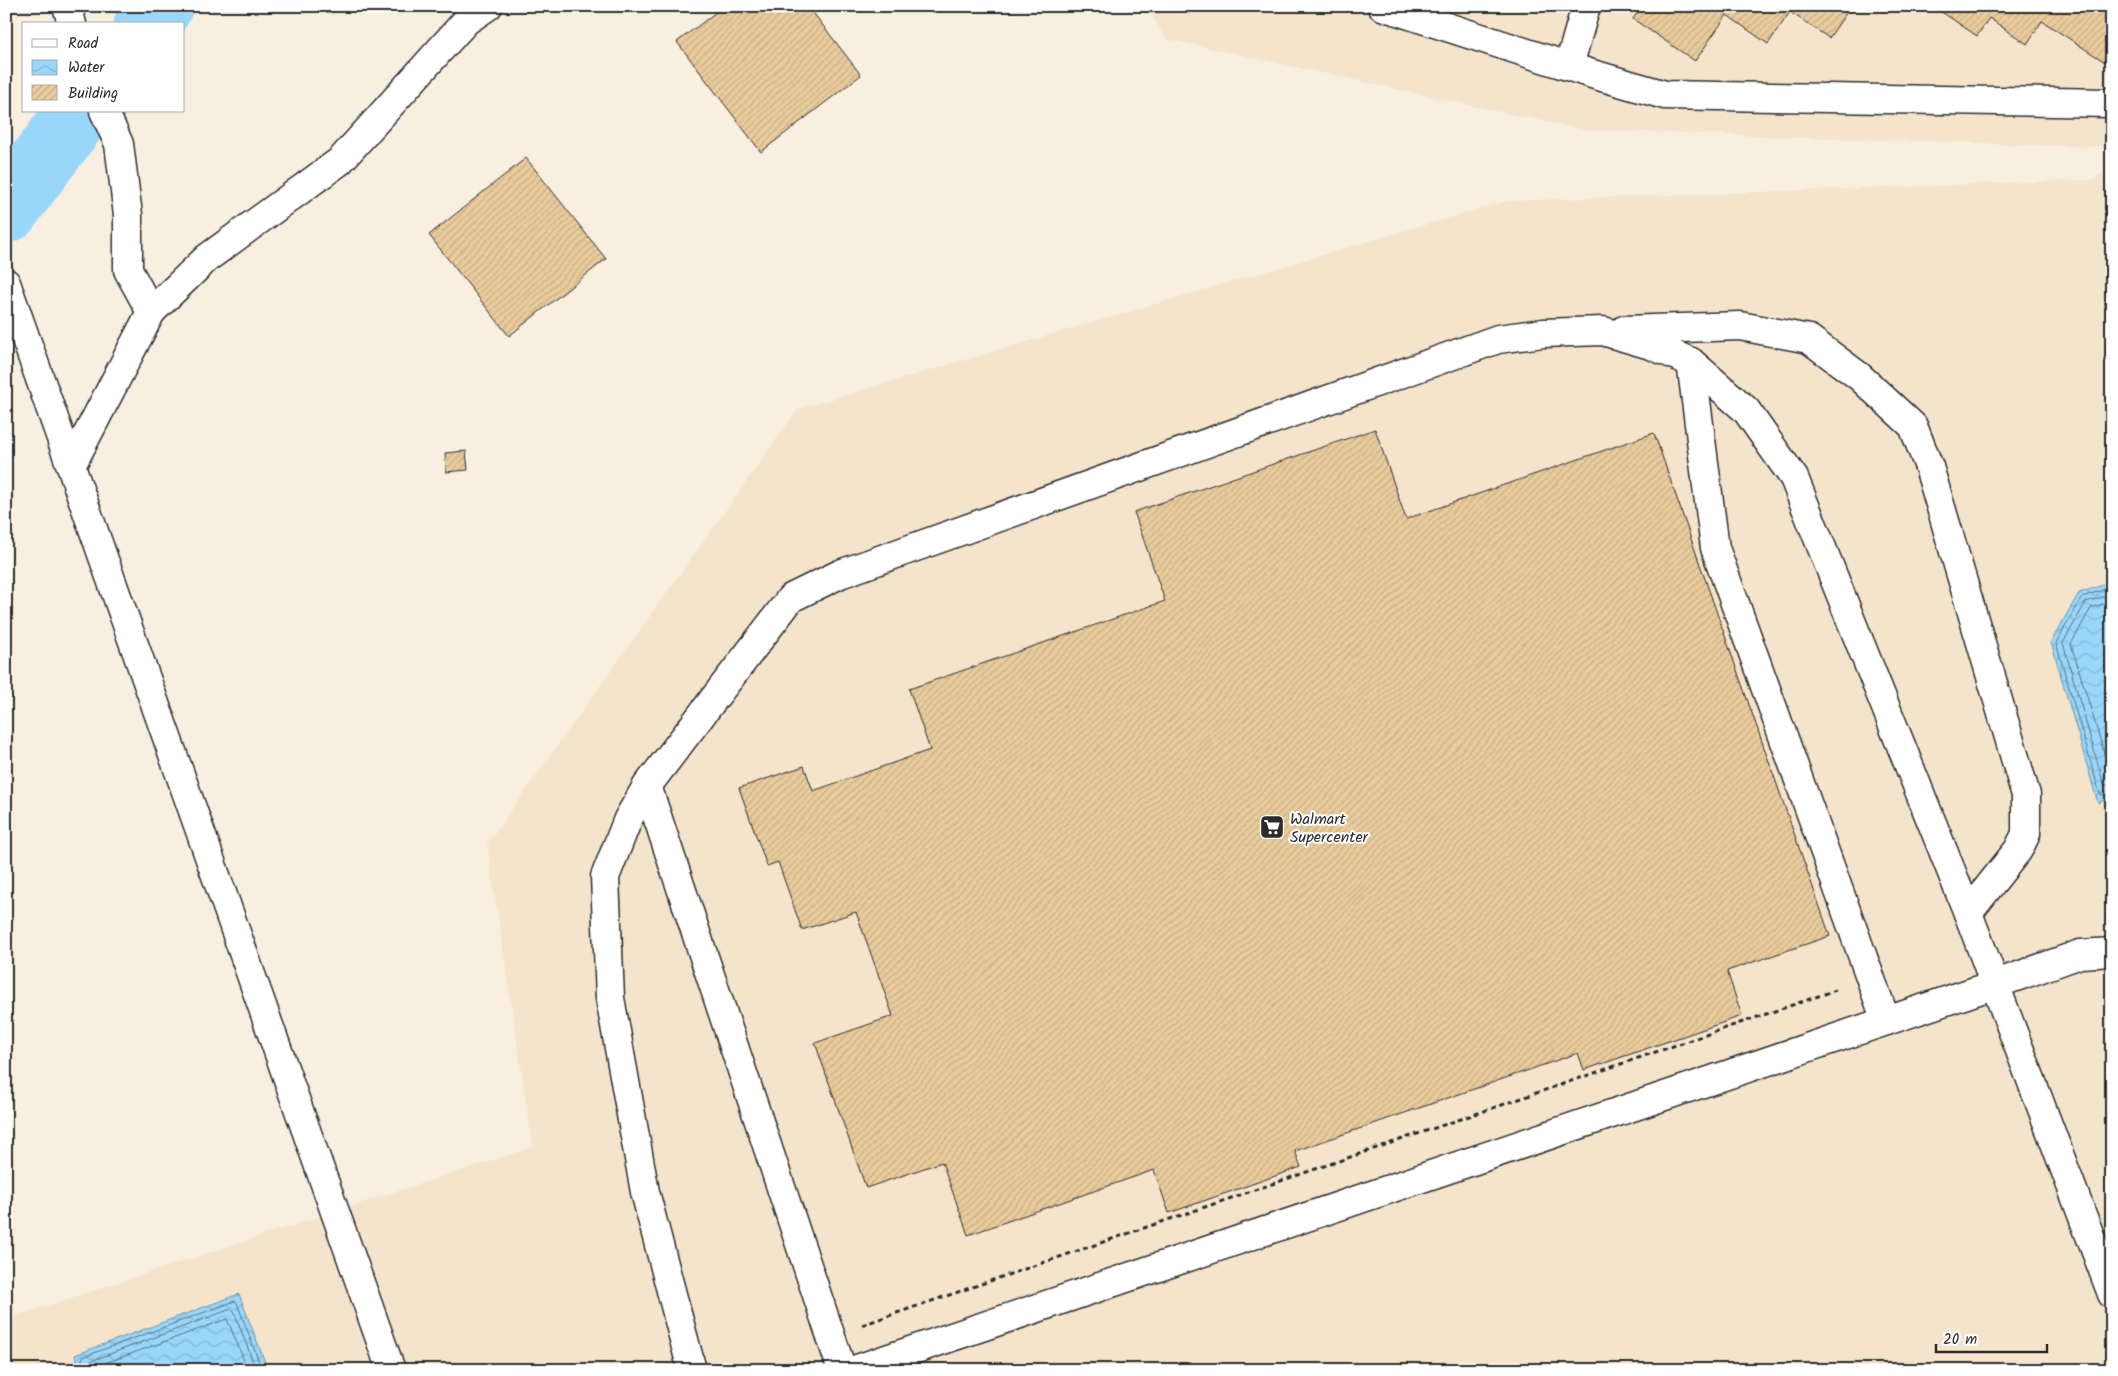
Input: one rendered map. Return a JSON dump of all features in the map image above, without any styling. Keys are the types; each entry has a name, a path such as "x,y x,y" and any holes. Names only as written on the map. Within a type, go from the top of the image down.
{"lane":[{"path":"67,6 71,22"},
{"path":"71,466 151,312 207,258 340,162 466,21 488,6"},
{"path":"1382,6 1569,66 1665,94 2112,101"},
{"path":"1569,66 1586,6"},
{"path":"104,112 119,144 128,215 128,270 151,312"},
{"path":"6,283 391,1370"},
{"path":"692,1370 646,1192 610,998 605,877 628,818 647,786 791,598 840,574 1498,339 1543,333 1740,326 1809,339 1860,377 1913,426 1929,467 2026,795 2026,834 2018,850 1968,913"},
{"path":"1603,331 1651,345 1691,362 1746,410 1794,478 1996,984 2112,1294"},
{"path":"1691,362 1716,548 1886,1021"},
{"path":"647,786 842,1370"},
{"path":"854,1370 2080,954 2112,952"}],"path":[{"path":"858,1326 1836,990"}],"shaded area":[{"path":"1145,6 2112,6 2112,144 2096,147 1584,130 1167,39"},
{"path":"2112,167 2112,1370 6,1370 6,1319 533,1147 487,844 798,409 1506,201 2092,180"}],"water":[{"path":"2112,582 2112,797 2098,803 2051,642 2079,593"},
{"path":"239,1294 268,1370 80,1370 75,1355"}],"building":[{"path":"724,6 808,6 861,75 761,152 677,42"},
{"path":"1642,6 1851,6 1829,38 1790,12 1768,44 1727,15 1695,61 1633,19"},
{"path":"1933,6 2112,6 2112,51 2105,62 2042,21 2027,44 1989,18 1977,36"},
{"path":"526,158 606,259 509,336 429,235"},
{"name":"Walmart Supercenter","path":"1375,429 1406,519 1654,433 1830,936 1727,971 1742,1016 1584,1070 1578,1053 1295,1151 1301,1167 1169,1213 1154,1170 968,1235 942,1162 866,1188 815,1043 893,1016 856,912 802,930 778,862 767,866 739,788 804,766 813,791 930,750 909,689 1165,601 1134,512"},
{"path":"466,451 468,470 446,472 445,453"}],"waterway":[{"path":"148,22 160,6"},
{"path":"6,210 79,112"}],"place":[{"name":"Walmart Supercenter","path":"1272,827"}]}
